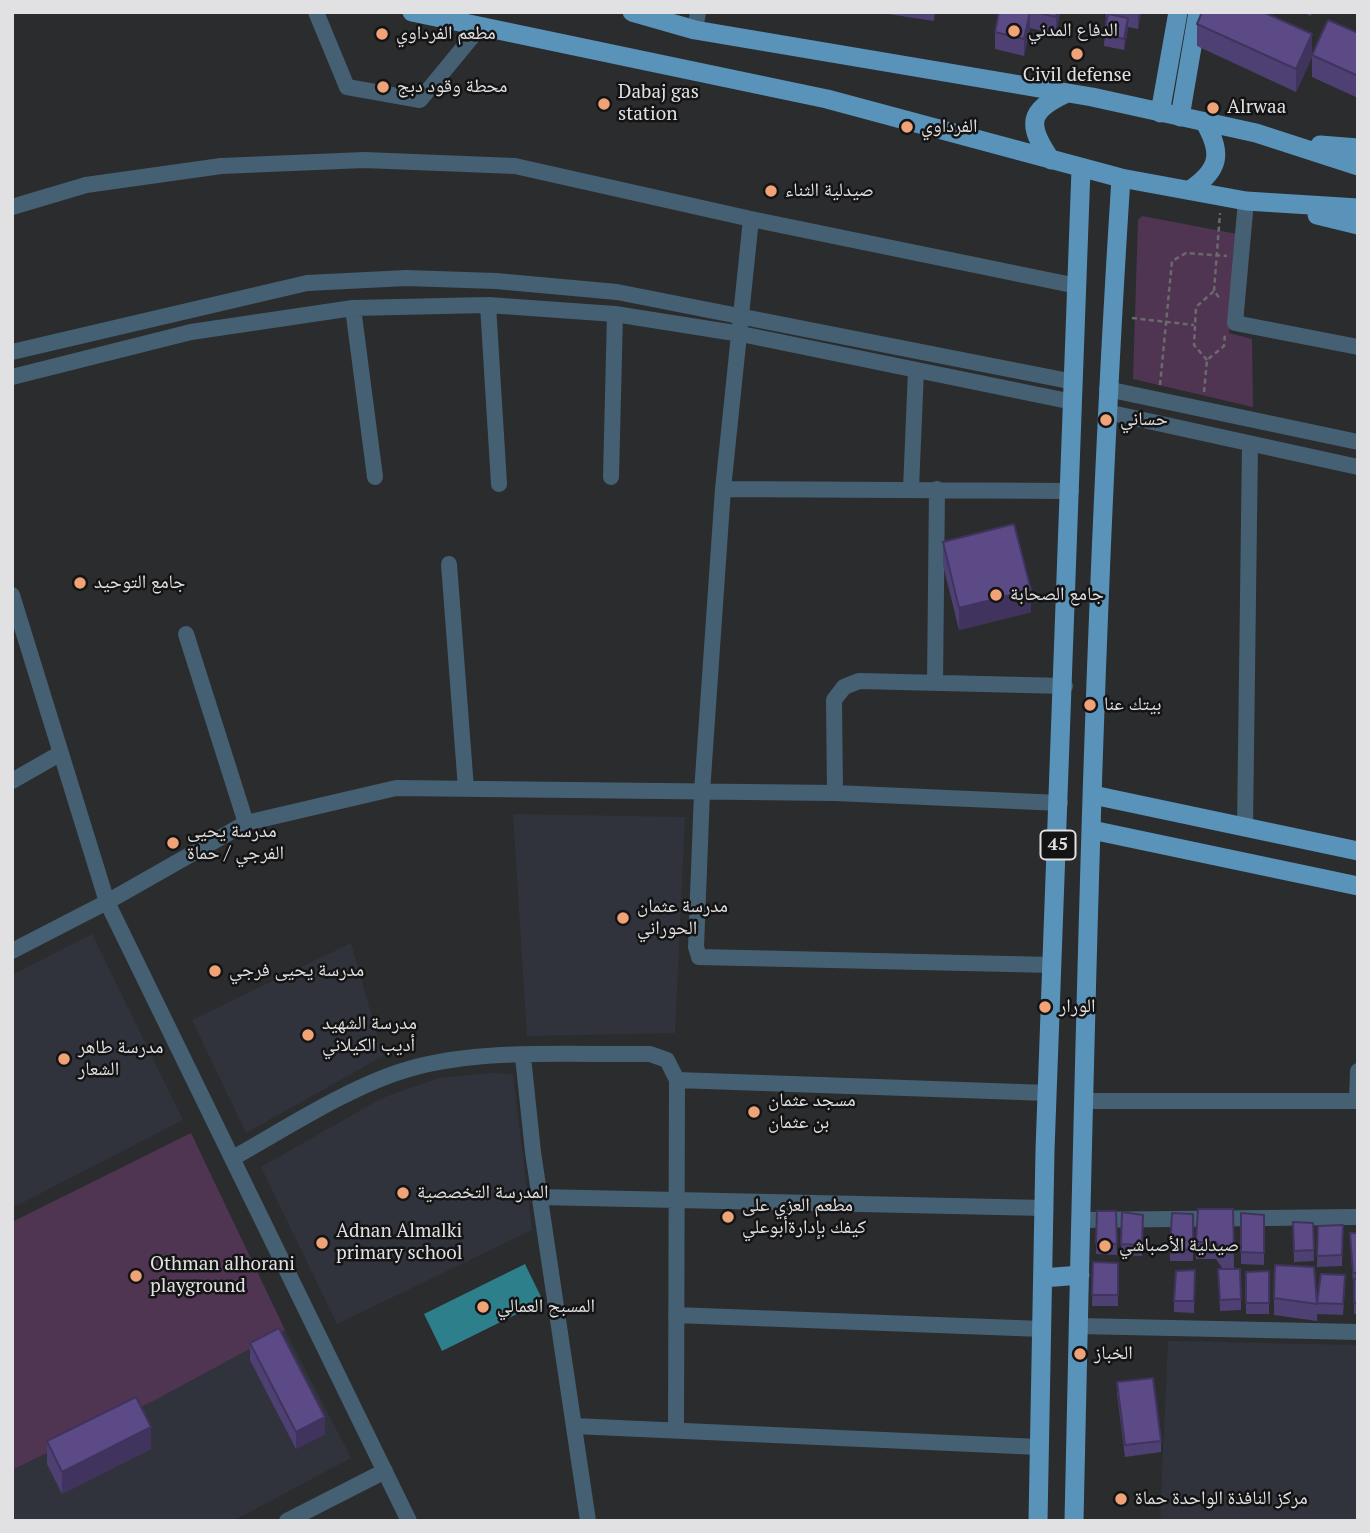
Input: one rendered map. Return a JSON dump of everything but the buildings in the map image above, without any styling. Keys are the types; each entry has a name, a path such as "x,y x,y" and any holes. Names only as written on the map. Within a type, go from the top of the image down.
{"main road":[{"path":"412,12 827,99 1121,178 1246,201 1358,208"},
{"path":"632,12 696,21 1067,93 1284,142 1358,166"},
{"path":"1160,113 1178,12"},
{"path":"1180,117 1198,12"},
{"path":"1051,160 1036,139 1033,120 1043,104 1067,93"},
{"path":"1190,190 1207,178 1216,160 1215,140 1205,123"},
{"path":"1284,142 1358,148"},
{"name":"45","path":"1038,1521 1044,1208 1065,686 1081,169"},
{"name":"45","path":"1074,1521 1093,795 1107,388 1121,178"},
{"path":"1272,203 1358,225"},
{"path":"1067,626 1099,625"},
{"path":"1093,795 1358,851"},
{"path":"1092,830 1358,886"},
{"path":"1057,877 1091,876"},
{"path":"1043,1278 1080,1275"}],"street":[{"path":"316,12 347,87 420,100 481,26"},
{"path":"12,207 86,185 207,168 364,160 514,166 751,219 1077,286"},
{"path":"1246,201 1235,323 1358,347"},
{"path":"751,219 723,489 702,792 696,947 699,957 706,960 1053,965"},
{"path":"12,352 201,306 320,282 406,278 496,281 617,292 743,315 1074,392"},
{"path":"12,377 191,332 354,309 488,305 615,314 741,334 916,370 1074,392"},
{"path":"488,305 499,484"},
{"path":"354,309 375,477"},
{"path":"611,477 615,314"},
{"path":"911,489 916,370"},
{"path":"1107,388 1358,442"},
{"path":"1107,412 1358,467"},
{"path":"1245,827 1250,444"},
{"path":"723,489 1071,491"},
{"path":"935,683 937,489"},
{"path":"449,564 466,789"},
{"path":"12,594 19,639 61,753 107,902 409,1521"},
{"path":"186,634 246,823"},
{"path":"835,793 834,700 844,687 859,681 1065,686"},
{"path":"12,781 61,753"},
{"path":"12,951 107,902 246,823 396,788 835,793 1060,803"},
{"path":"233,1158 326,1105 408,1069 466,1057 650,1054 667,1060 677,1080 676,1429"},
{"path":"523,1057 539,1197 588,1521"},
{"path":"1085,1101 1357,1101 1358,1071"},
{"path":"677,1080 1048,1093"},
{"path":"539,1197 1044,1208"},
{"path":"1081,1220 1358,1217"},
{"path":"676,1315 1042,1329"},
{"path":"1079,1326 1358,1332"},
{"path":"574,1426 1039,1447"},
{"path":"287,1521 385,1471"}],"path":[{"path":"1221,196 1214,291 1226,307"},
{"path":"1159,400 1172,261 1186,253 1241,258"},
{"path":"1207,360 1194,345 1194,326 1196,307 1214,291"},
{"path":"1112,316 1194,326"},
{"path":"1202,409 1207,360 1224,346 1225,333"}],"shaded area":[{"path":"1142,216 1237,234 1229,333 1252,339 1253,407 1133,379 1138,220"},
{"path":"513,814 685,817 675,1033 527,1036"},
{"path":"92,934 183,1120 12,1208 12,975"},
{"path":"351,943 383,1056 246,1133 192,1020"},
{"path":"490,1073 513,1074 532,1230 337,1324 261,1167 382,1098 439,1078"},
{"name":"Othman alhorani playground","path":"191,1133 285,1330 155,1400 12,1470 12,1222"},
{"path":"285,1330 351,1458 233,1521 12,1521 12,1470 154,1400"},
{"path":"1168,1341 1358,1345 1358,1521 1160,1521"}],"water":[{"name":"المسبح العمالي","path":"525,1264 543,1301 442,1351 424,1314"}],"place":[{"name":"الدفاع المدني","path":"1014,31"},
{"name":"مطعم الفرداوي","path":"382,34"},
{"name":"Civil defense","path":"1077,54"},
{"name":"محطة وقود دبج","path":"383,87"},
{"name":"Dabaj gas station","path":"604,104"},
{"name":"Alrwaa","path":"1213,108"},
{"name":"الفرداوي","path":"907,127"},
{"name":"صيدلية الثناء","path":"771,191"},
{"name":"حساني","path":"1106,420"},
{"name":"جامع التوحيد","path":"80,583"},
{"name":"جامع الصحابة","path":"996,595"},
{"name":"بيتك عنا","path":"1090,705"},
{"name":"مدرسة يحيى الفرجي / حماة","path":"173,843"},
{"name":"مدرسة عثمان الحوراني","path":"623,918"},
{"name":"مدرسة يحيى فرجي","path":"215,971"},
{"name":"الورار","path":"1045,1007"},
{"name":"مدرسة الشهيد أديب الكيلاني","path":"308,1035"},
{"name":"مدرسة طاهر الشعار","path":"64,1059"},
{"name":"مسجد عثمان بن عثمان","path":"754,1112"},
{"name":"المدرسة التخصصية","path":"403,1193"},
{"name":"مطعم العزي على كيفك بإدارةأبوعلي","path":"728,1217"},
{"name":"Adnan Almalki primary school","path":"322,1243"},
{"name":"صيدلية الأصباشي","path":"1105,1246"},
{"name":"Othman alhorani playground","path":"136,1276"},
{"name":"المسبح العمالي","path":"483,1307"},
{"name":"الخباز","path":"1080,1354"},
{"name":"مركز النافذة الواحدة حماة","path":"1121,1499"}]}
